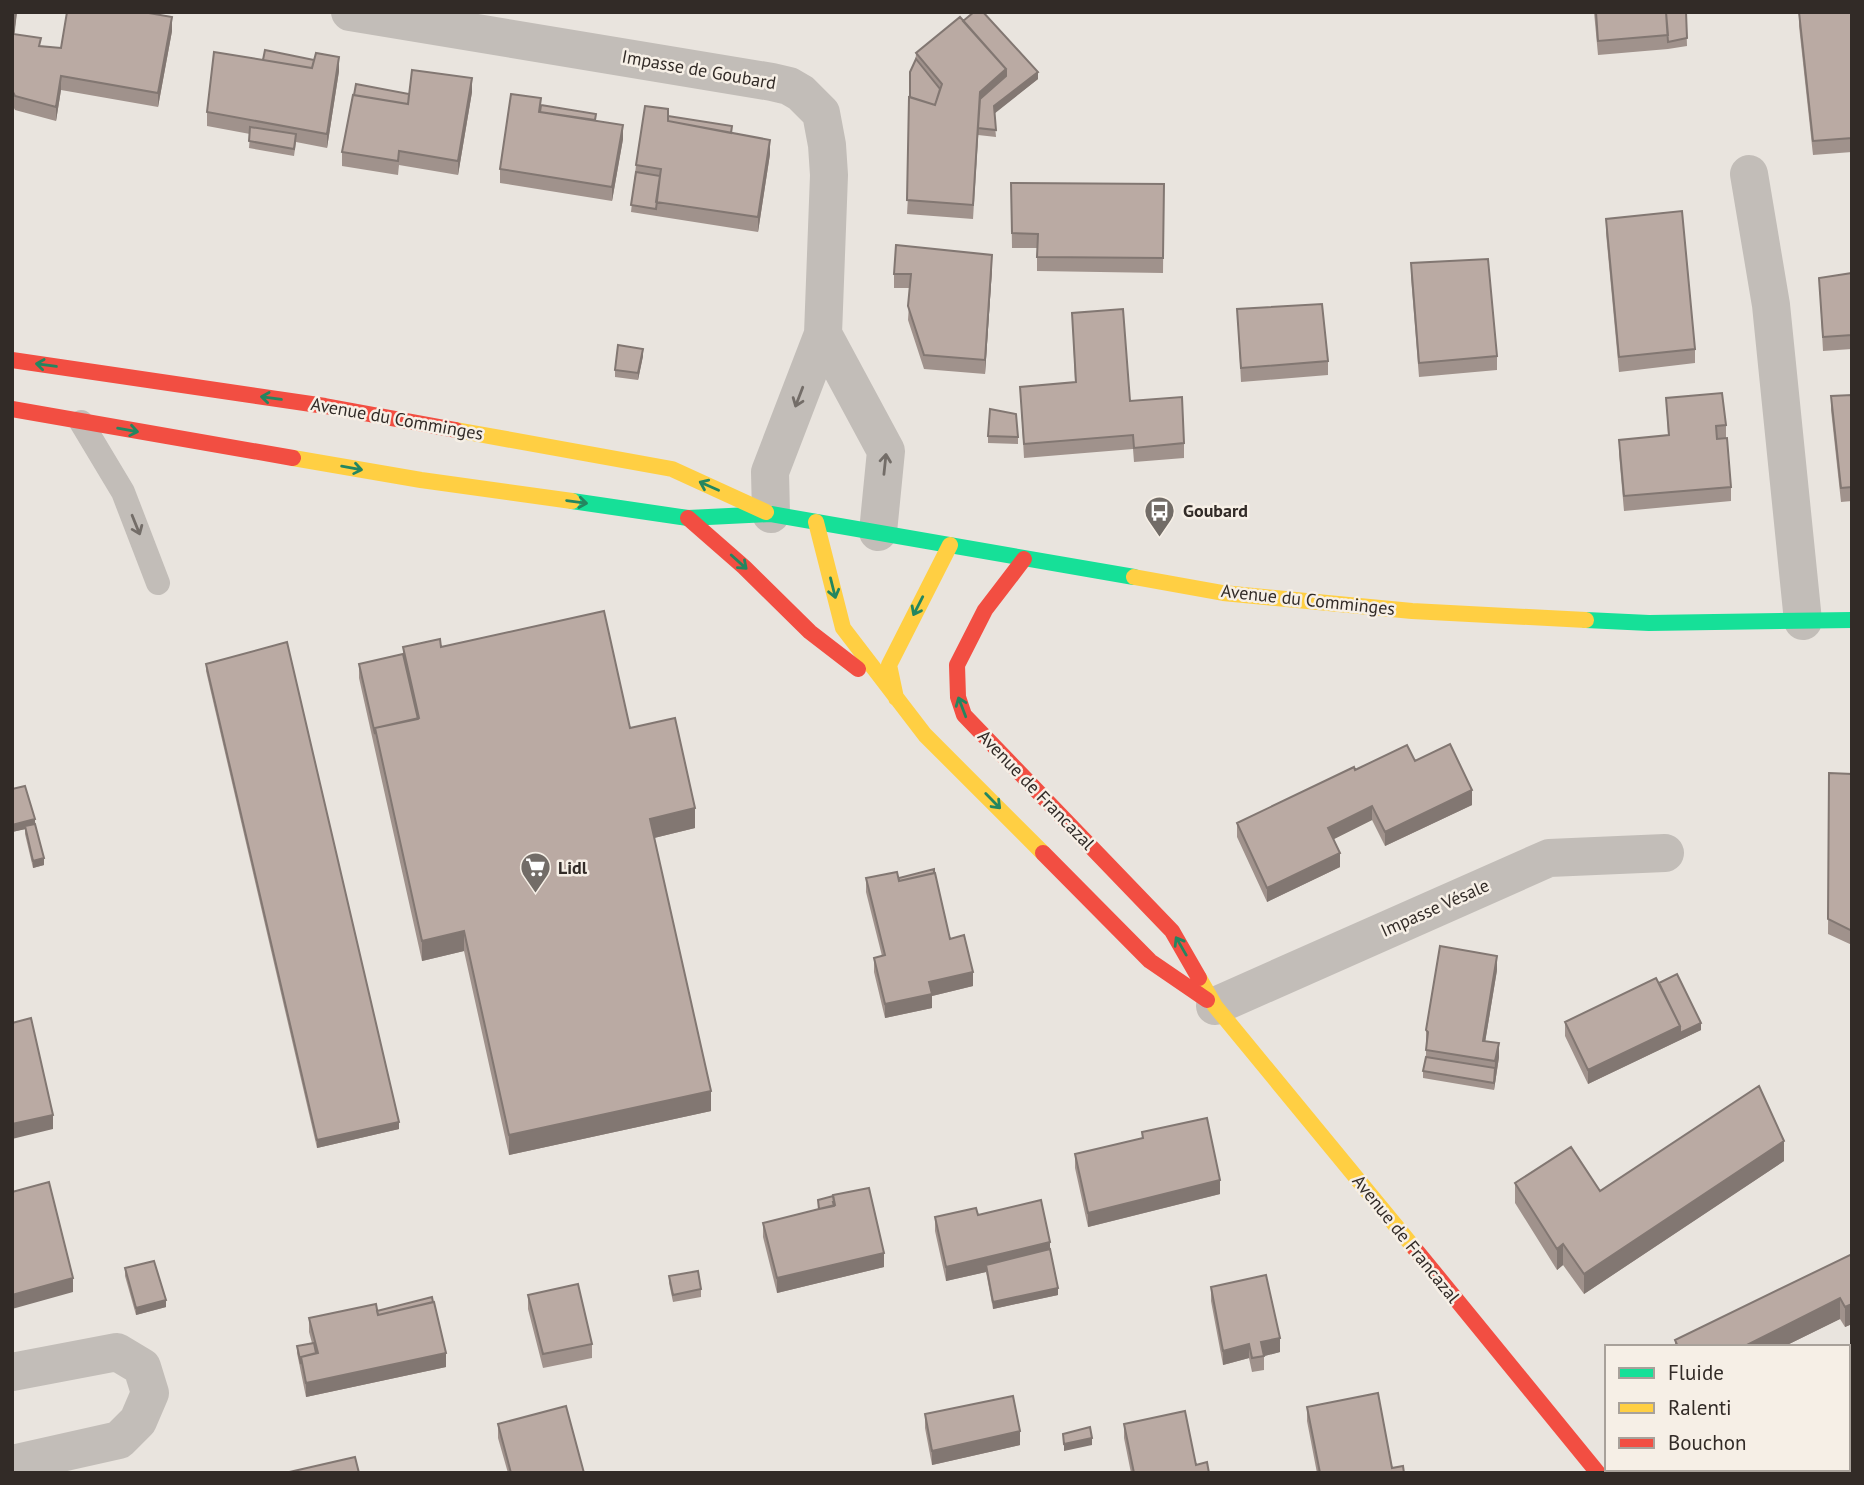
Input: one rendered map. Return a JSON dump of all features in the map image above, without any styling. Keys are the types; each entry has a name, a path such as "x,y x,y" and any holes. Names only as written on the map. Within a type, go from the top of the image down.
{"main road":[{"name":"Avenue du Comminges","path":"12,360 325,406 672,469 771,514"},
{"name":"Avenue du Comminges","path":"12,409 421,480 688,518 771,514 1223,593 1412,611 1649,623 1852,620"},
{"name":"Avenue de Francazal","path":"688,518 744,567 810,632 896,698"},
{"name":"Avenue de Francazal","path":"816,522 843,628 925,735 1150,961 1214,1006"},
{"name":"Avenue de Francazal","path":"896,698 889,665 950,545"},
{"name":"Avenue de Francazal","path":"1024,559 985,610 957,666 958,697 964,715 1172,931 1214,1006 1598,1473"}],"street":[{"name":"Impasse de Goubard","path":"350,12 772,82 802,93 821,113 829,175 823,334 770,472 771,514"},
{"path":"1749,174 1771,305 1803,621"},
{"path":"823,334 886,451 878,532"},
{"name":"Impasse Vésale","path":"1214,1006 1549,858 1665,853"},
{"path":"12,1372 117,1352 142,1367 150,1392 138,1421 119,1440 12,1464"}],"lane":[{"path":"81,422 123,492 158,583"}],"building":[{"path":"12,12 15,12 13,34 41,38 39,46 61,48 67,12 143,12 172,17 158,93 61,76 56,107 15,96 12,90"},
{"path":"974,12 983,12 1038,72 994,106 996,130 978,128 980,99 1006,76 1006,69 963,21"},
{"path":"1596,12 1666,12 1668,35 1598,41"},
{"path":"1666,12 1686,12 1687,38 1668,42"},
{"path":"1799,12 1852,12 1852,138 1813,141"},
{"path":"960,17 1006,69 980,92 973,205 907,200 909,97 935,105 942,84 916,53"},
{"path":"265,50 314,60 312,68 263,60"},
{"path":"214,52 312,68 316,53 339,57 327,134 207,112"},
{"path":"916,59 940,89 935,105 910,97 910,72"},
{"path":"412,70 472,78 458,161 399,151 398,161 342,152 353,95 408,104"},
{"path":"356,84 409,94 408,104 354,95"},
{"path":"511,94 541,98 539,112 623,125 612,187 500,169"},
{"path":"541,105 596,114 595,120 540,112"},
{"path":"645,106 668,109 668,121 770,140 758,217 656,202 661,169 636,165"},
{"path":"668,116 732,126 731,133 668,121"},
{"path":"250,127 296,134 294,149 249,141"},
{"path":"636,172 660,176 656,209 631,205"},
{"path":"1011,183 1164,184 1163,258 1037,257 1038,234 1012,233"},
{"path":"1682,211 1695,349 1619,357 1606,219"},
{"path":"896,245 992,255 985,360 924,355 908,306 911,274 894,274"},
{"path":"1488,259 1497,356 1419,363 1411,263"},
{"path":"1852,273 1852,335 1823,337 1819,278"},
{"path":"1322,304 1328,361 1241,368 1237,309"},
{"path":"1123,309 1130,401 1182,397 1184,443 1134,448 1133,435 1024,444 1020,387 1076,382 1072,313"},
{"path":"618,345 643,349 638,373 615,370"},
{"path":"1722,393 1726,425 1716,426 1717,439 1727,438 1731,487 1624,496 1619,440 1669,435 1666,398"},
{"path":"1852,395 1852,487 1841,488 1831,396"},
{"path":"990,409 1016,414 1018,437 988,436"},
{"name":"Lidl","path":"604,611 630,728 675,718 695,808 650,819 711,1091 509,1135 464,931 422,941 375,728 419,718 403,647 440,639 441,647"},
{"path":"287,642 399,1122 317,1140 206,664"},
{"path":"403,654 418,719 375,728 375,734 359,664"},
{"path":"1450,744 1472,790 1385,832 1372,806 1328,828 1340,853 1267,888 1237,823 1354,767 1355,770 1407,745 1415,761"},
{"path":"1829,773 1852,774 1852,931 1828,919"},
{"path":"25,786 35,819 12,825 12,789"},
{"path":"35,824 44,858 33,861 25,826"},
{"path":"934,869 934,873 899,881 899,878"},
{"path":"897,872 899,881 935,873 950,939 964,935 973,972 929,982 932,994 885,1004 874,958 885,955 866,878"},
{"path":"1440,946 1497,956 1483,1041 1499,1043 1495,1061 1426,1050 1426,1030"},
{"path":"1677,974 1701,1023 1680,1033 1680,1026 1659,983"},
{"path":"1656,978 1680,1026 1588,1070 1565,1022"},
{"path":"31,1018 53,1115 12,1124 12,1023"},
{"path":"1426,1057 1495,1068 1494,1083 1423,1071"},
{"path":"1759,1086 1784,1141 1584,1274 1563,1244 1557,1249 1515,1183 1571,1147 1600,1191"},
{"path":"1207,1118 1220,1180 1088,1213 1075,1154 1143,1138 1142,1132"},
{"path":"49,1182 73,1278 12,1295 12,1192"},
{"path":"869,1188 884,1253 777,1278 763,1223 835,1205 833,1195"},
{"path":"833,1196 834,1206 819,1209 818,1200"},
{"path":"1041,1200 1050,1242 946,1267 935,1217 976,1208 978,1215"},
{"path":"1050,1249 1058,1288 993,1302 986,1265"},
{"path":"1852,1254 1852,1304 1845,1307 1840,1298 1747,1345 1677,1345 1675,1340"},
{"path":"154,1261 166,1300 136,1308 125,1268"},
{"path":"698,1271 701,1289 673,1295 669,1276"},
{"path":"1266,1275 1280,1338 1261,1342 1264,1356 1252,1358 1249,1344 1223,1351 1211,1287"},
{"path":"578,1284 592,1344 543,1354 528,1295"},
{"path":"432,1297 433,1302 378,1315 377,1311"},
{"path":"434,1302 446,1353 306,1383 301,1357 318,1353 309,1318 376,1304 378,1315"},
{"path":"314,1343 316,1353 301,1357 301,1364 297,1346"},
{"path":"1378,1393 1392,1468 1403,1466 1404,1473 1320,1473 1307,1407"},
{"path":"1013,1396 1020,1431 932,1451 925,1414"},
{"path":"566,1406 584,1473 511,1473 498,1424"},
{"path":"1185,1411 1196,1465 1207,1462 1209,1473 1134,1473 1124,1424"},
{"path":"1090,1427 1092,1438 1064,1444 1063,1434"},
{"path":"355,1457 359,1473 285,1473"}],"traffic: fast":[{"path":"572,501 688,518 771,514 1134,577"},
{"path":"1586,620 1649,623 1852,620"}],"traffic: slow":[{"path":"456,430 672,469 766,512"},
{"path":"293,458 421,480 572,501"},
{"path":"816,522 843,628 925,735 1043,853"},
{"path":"896,698 889,665 950,545"},
{"path":"1134,577 1223,593 1412,611 1586,620"},
{"path":"1199,978 1215,1006 1415,1249"}],"traffic: jam":[{"path":"12,360 325,406 456,430"},
{"path":"12,409 293,458"},
{"path":"688,518 744,567 810,632 858,669"},
{"path":"1024,559 985,610 957,665 958,697 964,715 1172,931 1199,978"},
{"path":"1043,853 1150,961 1207,1000"},
{"path":"1415,1249 1598,1473"}],"place":[{"name":"Goubard","path":"1160,538"},
{"name":"Lidl","path":"535,895"}]}
